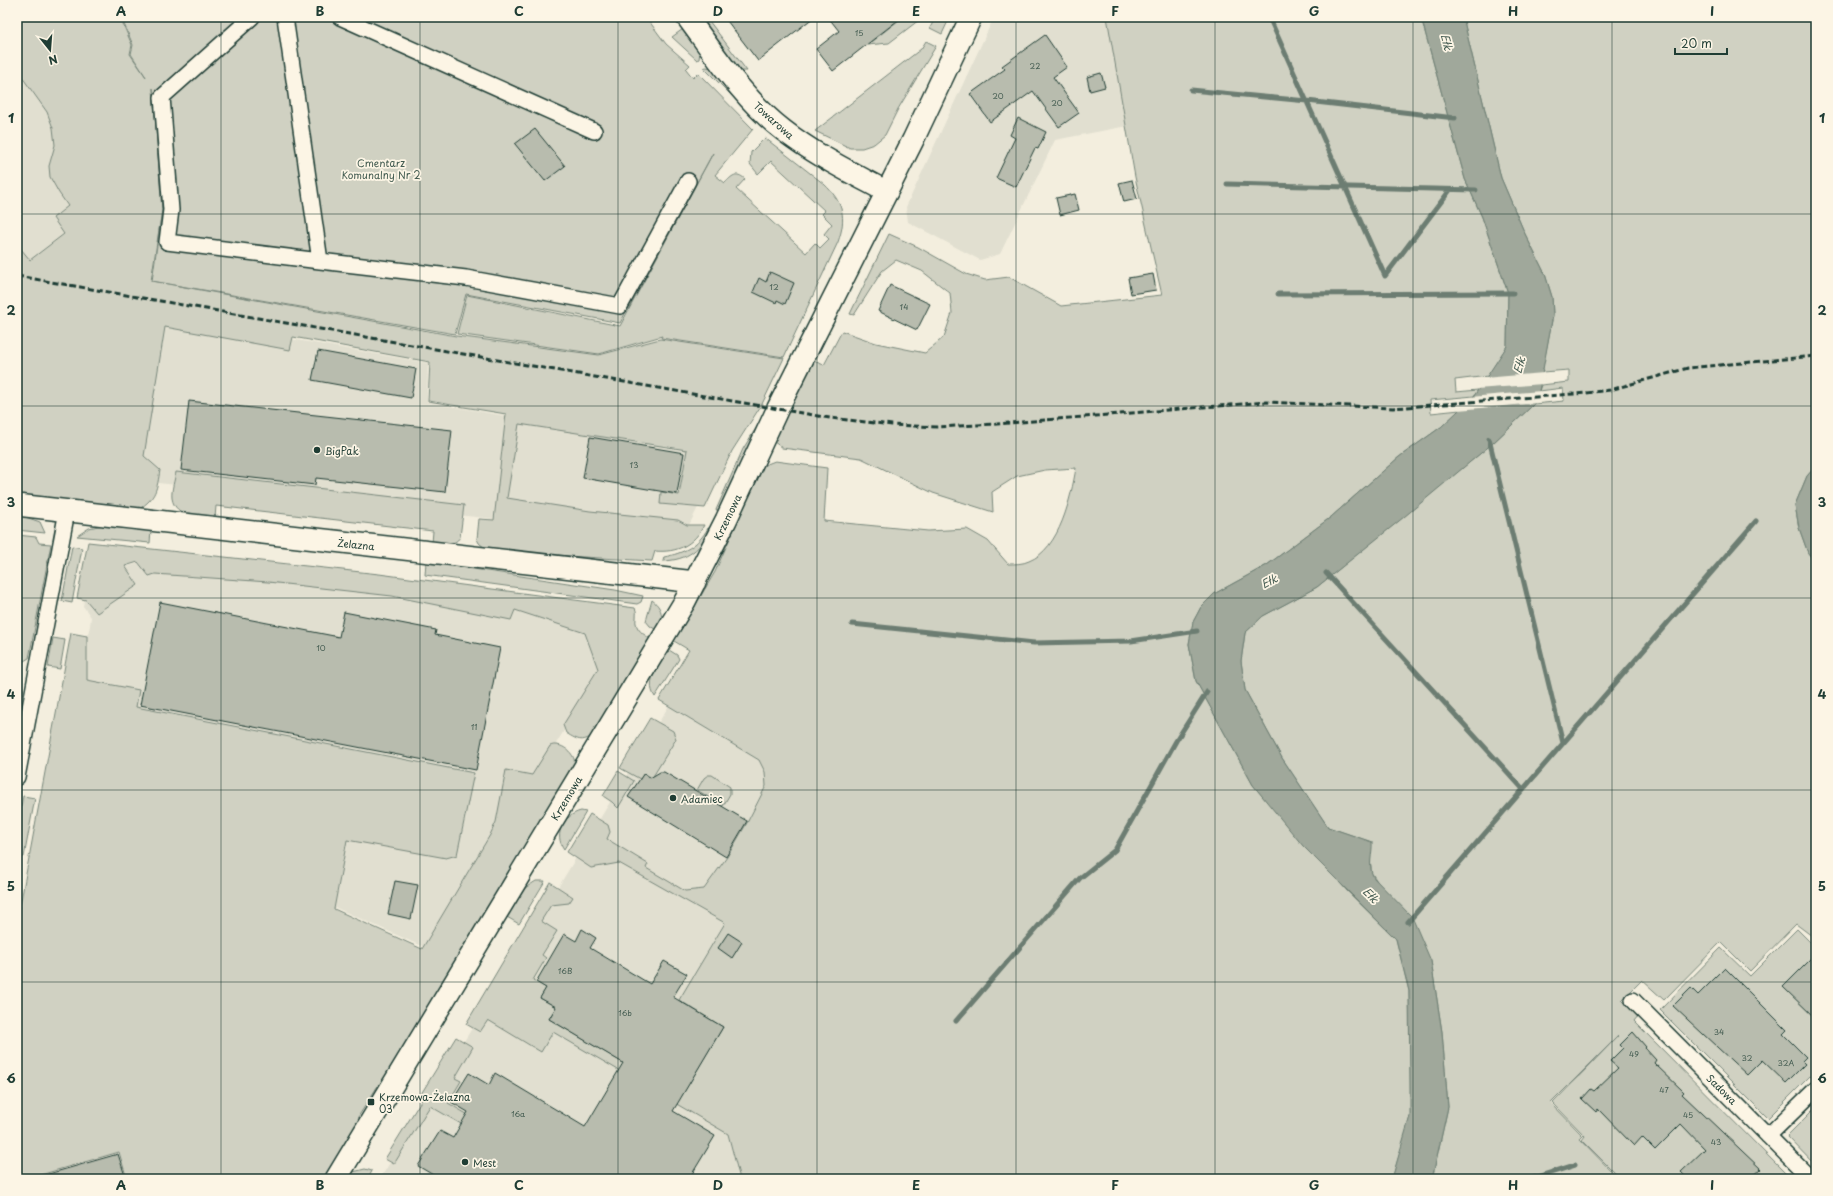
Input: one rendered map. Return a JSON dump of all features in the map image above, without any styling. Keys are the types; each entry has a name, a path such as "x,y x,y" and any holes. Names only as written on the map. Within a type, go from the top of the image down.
{"street":[{"path":"252,17 162,97 171,210 167,242 466,278 620,306 688,182"},
{"path":"285,17 320,261"},
{"path":"340,17 594,131"},
{"name":"Towarowa","path":"687,17 748,95 782,129 818,154 887,192"},
{"path":"887,192 972,17"},
{"name":"Krzemowa","path":"336,1179 685,601 726,520 778,408 887,192"},
{"name":"Żelazna","path":"17,505 695,582"},
{"path":"17,777 68,511"},
{"name":"Sadowa","path":"1633,1000 1811,1179"},
{"path":"1768,1136 1816,1089"}],"shaded area":[{"path":"994,17 1127,17 1127,126 1055,140 1000,254 980,260 908,222 906,207"},
{"path":"17,59 61,125 79,275 17,263"},
{"path":"150,314 428,363 427,402 506,416 729,447 688,527 495,519 158,483 125,451"},
{"path":"146,561 499,602 587,631 601,670 430,950 49,779 76,640 88,634 90,626 91,617 83,606 88,578"},
{"path":"712,635 812,677 822,978 728,1134 740,1179 380,1179"}],"green space":[{"name":"Cmentarz Komunalny Nr 2","path":"17,17 120,17 132,45 130,54 146,77 131,54 133,45 121,17 646,17 666,44 690,65 686,69 693,78 698,73 753,129 715,175 725,183 734,175 739,175 745,179 736,189 806,253 815,243 820,248 829,239 824,234 832,224 822,214 825,211 771,161 758,174 750,164 751,152 765,138 824,184 835,197 842,210 843,217 841,233 838,242 784,357 661,338 662,336 599,354 457,334 467,295 620,326 713,153 620,323 466,294 455,334 152,281 162,210 151,281 456,336 599,355 660,339 784,358 762,404 732,451 705,508 660,504 661,492 679,495 687,450 519,424 507,498 590,511 678,520 687,525 704,525 700,532 690,543 678,549 671,551 655,551 652,561 516,553 486,549 477,539 479,519 494,520 506,414 428,401 430,362 293,337 290,350 165,327 144,456 160,470 157,488 149,501 139,509 17,495 17,244 30,260 64,234 53,218 68,206 50,177 49,166 55,145 53,128 47,112 17,70"},
{"path":"698,17 706,17 747,71 742,71 736,67"},
{"path":"903,17 950,17 942,34 930,28 933,22 919,20 889,43 867,45"},
{"path":"1107,17 1421,17 1465,179 1482,217 1508,293 1507,346 1488,376 1455,380 1456,392 1478,390 1474,396 1430,400 1431,413 1460,410 1441,427 1399,457 1331,517 1267,565 1214,594 1201,607 1193,622 1189,644 1196,681 1253,785 1347,891 1396,939 1409,991 1412,1113 1392,1179 740,1179 728,1134 553,1032 541,1052 488,1020 480,1032 466,1024 550,882 573,897 569,903 551,905 541,921 557,931 542,955 546,958 533,980 546,988 540,998 556,1007 549,1019 681,1097 723,1027 679,1000 725,923 619,863 591,868 567,852 590,814 608,825 610,832 607,839 648,864 646,868 685,891 704,889 727,857 766,786 765,772 759,760 659,700 689,650 674,641 715,572 762,466 775,461 827,468 824,521 928,531 967,529 988,541 1008,564 1024,563 1029,561 1040,555 1049,545 1056,534 1067,507 1076,468 1045,470 1017,476 992,492 993,512 933,493 861,458 782,448 773,441 811,360 824,365 842,331 876,343 925,353 944,337 952,313 950,293 922,271 896,260 882,271 854,315 850,314 889,234 918,247 966,274 985,280 1009,277 1061,306 1162,295 1135,177"},
{"path":"1463,17 1816,17 1816,466 1807,476 1795,505 1799,528 1808,553 1816,563 1816,939 1796,924 1750,971 1721,942 1664,1000 1642,980 1622,1000 1638,1016 1634,1021 1791,1179 1621,1179 1582,1140 1585,1136 1553,1103 1618,1036 1551,1103 1583,1136 1580,1139 1619,1179 1432,1179 1448,1107 1442,1032 1431,961 1371,872 1371,842 1328,827 1282,758 1245,690 1241,661 1245,633 1263,616 1317,587 1493,443 1534,404 1564,401 1563,388 1539,391 1541,385 1569,382 1569,370 1542,372 1553,315 1552,297 1545,274 1525,234 1501,178"},
{"path":"683,29 700,52 699,59 697,60 672,37"},
{"path":"926,41 936,46 898,109 885,135 874,144 862,148 850,148 815,131 921,49"},
{"path":"704,68 713,68 752,116"},
{"path":"761,420 721,510 716,510 743,449"},
{"path":"176,472 464,505 460,537 451,544 432,543 433,531 216,506 215,518 189,515 183,513 174,505 172,495"},
{"path":"17,514 40,522 45,533 17,530"},
{"path":"103,525 151,530 150,543 77,536 89,528"},
{"path":"708,528 713,529 698,548 687,556 663,561 664,557 690,548 700,540"},
{"path":"17,535 36,537 39,543 51,544 29,658 17,665"},
{"path":"88,542 379,574 635,608 638,628 643,634 653,640 596,733 584,740 581,740 566,733 563,725 598,669 585,633 515,610 511,620 392,596 268,582 155,574 149,576 138,562 125,566 138,585 97,613 86,600 77,598"},
{"path":"72,546 82,548 72,603 62,601"},
{"path":"426,562 615,590 643,596 641,602 637,604 425,575"},
{"path":"652,600 659,607 661,614 661,622 658,631 650,626 646,621"},
{"path":"71,633 87,636 87,680 139,690 136,707 474,773 457,855 446,858 347,840 334,909 422,949 490,835 496,822 506,770 532,775 550,746 553,745 561,746 567,750 574,760 575,769 383,1086 379,1084 358,1117 362,1120 327,1179 127,1179 119,1152 33,1177 33,1179 17,1179 17,1025 20,1011 17,1011 17,922"},
{"path":"53,638 65,640 60,669 48,667"},
{"path":"669,650 677,655 679,659 655,697 651,685 652,679 654,673"},
{"path":"17,681 23,689 17,723"},
{"path":"650,718 673,731 676,739 652,778 644,773 640,779 620,768"},
{"path":"618,771 634,781 618,808 603,796"},
{"path":"708,775 712,775 730,787 730,794 723,806 697,790 704,778"},
{"path":"23,796 35,798 24,857 17,856 17,829"},
{"path":"581,811 586,812 564,849 560,837 562,826 565,821 575,813"},
{"path":"536,881 545,881 519,924 507,917 525,888"},
{"path":"1797,929 1814,946 1816,944 1816,1070 1768,1118 1660,1010 1721,948 1750,976"},
{"path":"456,1037 473,1047 455,1078 461,1081 448,1103 577,1179 556,1179 430,1106 394,1164 385,1159 424,1096 421,1094"},
{"path":"1816,1107 1816,1166 1787,1136"},
{"path":"365,1169 372,1171 368,1179 349,1179 353,1172"}],"water":[{"name":"Ełk","path":"1421,17 1463,17 1501,178 1525,234 1545,274 1552,297 1553,315 1539,391 1534,404 1493,443 1404,517 1317,587 1263,616 1245,633 1241,661 1245,690 1282,758 1328,827 1372,842 1372,874 1374,878 1412,917 1431,961 1442,1032 1448,1107 1432,1179 1392,1179 1410,1116 1409,991 1396,939 1303,846 1253,785 1196,681 1189,644 1193,622 1201,607 1214,594 1267,565 1331,517 1399,457 1441,427 1474,396 1507,346 1508,293 1482,217 1465,179"},
{"path":"1816,466 1816,563 1808,553 1799,528 1795,505 1807,476"}],"pier":[{"path":"1544,373 1543,384 1476,389 1484,378"},
{"path":"1541,391 1537,403 1458,410 1470,397"}],"building":[{"path":"724,17 814,17 758,61"},
{"path":"828,17 902,17 833,71 816,49 839,31"},
{"path":"1045,35 1067,67 1053,77 1079,113 1059,127 1033,91 990,122 970,94 1005,69 1002,66"},
{"path":"1101,73 1105,87 1090,91 1087,77"},
{"path":"1018,118 1046,132 1038,149 1035,148 1016,187 996,178 1015,138 1010,135"},
{"path":"535,129 565,166 545,181 515,144"},
{"path":"1132,180 1137,199 1124,202 1119,183"},
{"path":"1075,194 1079,210 1060,215 1056,198"},
{"path":"770,272 794,283 785,304 777,300 776,303 753,292 759,278 766,282"},
{"path":"1153,274 1156,290 1131,294 1128,278"},
{"path":"890,285 930,304 917,330 878,311"},
{"path":"318,351 416,369 411,398 312,380"},
{"name":"BigPak","path":"189,401 452,430 445,492 316,478 315,485 181,470"},
{"path":"590,437 684,453 677,494 583,478"},
{"path":"160,602 339,637 344,612 436,630 435,635 500,648 476,770 140,705"},
{"path":"660,772 664,772 747,821 726,857 628,797 644,773 650,778"},
{"path":"395,881 418,885 411,919 388,914"},
{"path":"582,929 596,938 590,948 650,984 664,961 687,974 673,997 723,1027 673,1111 715,1136 689,1179 440,1179 418,1166 440,1131 453,1138 468,1112 451,1102 469,1073 489,1085 495,1073 585,1127 623,1063 549,1019 556,1007 540,998 546,988 536,982 564,934 576,941"},
{"path":"728,933 742,942 732,958 718,948"},
{"path":"1816,954 1816,1019 1783,987"},
{"path":"1725,968 1787,1030 1783,1034 1806,1057 1802,1061 1805,1064 1786,1083 1762,1060 1747,1075 1673,1006 1691,988 1698,995"},
{"path":"1633,1032 1656,1060 1654,1063 1684,1092 1682,1094 1761,1169 1750,1179 1688,1179 1681,1172 1705,1149 1681,1124 1655,1150 1642,1137 1634,1146 1598,1109 1596,1112 1582,1099 1591,1089 1594,1091 1618,1068 1610,1061 1623,1048 1620,1045"},
{"path":"118,1154 126,1179 45,1179 45,1175"}],"waterway":[{"path":"1269,17 1385,276 1450,190"},
{"path":"1191,90 1307,101 1455,118"},
{"path":"1227,184 1476,190"},
{"path":"1278,294 1513,293"},
{"path":"1489,439 1563,743"},
{"path":"1408,922 1756,521"},
{"path":"1326,573 1523,789"},
{"path":"852,624 1034,643 1131,641 1197,631"},
{"path":"956,1021 1080,878 1115,850 1176,741 1207,692"},
{"path":"1531,1179 1575,1165"}],"railway":[{"path":"17,276 830,418 892,425 937,427 997,424 1266,402 1393,408 1586,393 1610,390 1688,368 1816,356"}],"place":[{"name":"BigPak","path":"317,450"},
{"name":"Adamiec","path":"673,798"},
{"name":"Krzemowa-Żelazna 03","path":"371,1102"},
{"name":"Mest","path":"465,1162"}]}
